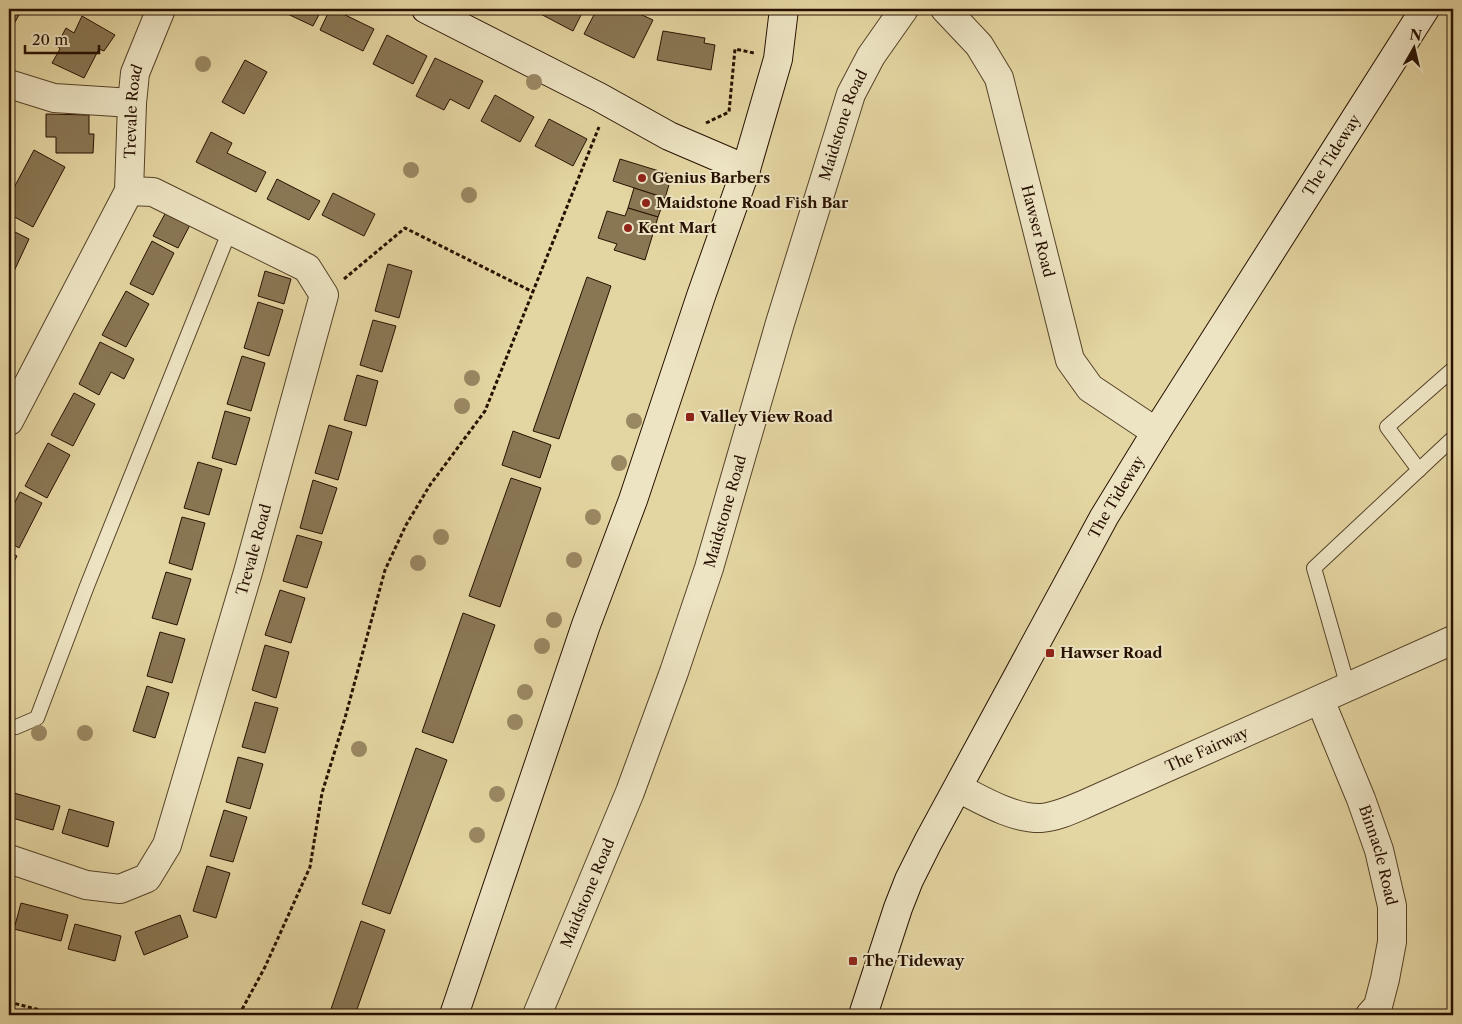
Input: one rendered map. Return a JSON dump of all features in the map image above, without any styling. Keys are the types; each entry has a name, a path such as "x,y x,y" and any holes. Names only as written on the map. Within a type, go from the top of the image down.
{"street":[{"name":"Trevale Road","path":"9,421 129,191 132,103 135,74 161,9"},
{"path":"426,9 669,136 746,169"},
{"path":"454,1015 586,625 632,500 746,169 778,59 784,9"},
{"name":"Maidstone Road","path":"537,1015 630,792 674,672 709,568 780,323 851,94 871,56 904,9"},
{"name":"Hawser Road","path":"945,9 979,45 999,78 1070,360 1090,388 1156,432"},
{"name":"The Tideway","path":"863,1015 909,880 1104,517 1425,9"},
{"path":"9,84 54,98 132,103"},
{"path":"129,191 153,192 307,268 324,296"},
{"name":"Trevale Road","path":"9,859 86,885 120,889 146,878 167,845 248,572 324,296"},
{"name":"The Fairway","path":"958,788 1012,812 1037,818 1054,816 1453,640"},
{"name":"Binnacle Road","path":"1320,700 1379,850 1392,906 1392,942 1385,979 1378,1006 1370,1015"}],"lane":[{"path":"9,726 16,727 37,718 87,586 230,230"},
{"path":"1419,470 1387,426 1453,369"},
{"path":"1348,687 1314,568 1453,438"}],"path":[{"path":"669,136 675,128 699,126 729,112 735,49 778,59"},
{"path":"239,1015 265,966 310,867 322,792 345,718 385,570 406,525 430,485 484,411 609,104"},
{"path":"324,296 405,228 533,292"},
{"path":"9,1002 59,1015"}],"building":[{"path":"9,9 20,13 9,33"},
{"path":"277,9 322,9 313,26"},
{"path":"330,9 374,29 363,51 320,30"},
{"path":"531,9 584,9 573,31"},
{"path":"597,9 629,9 653,20 634,58 584,34"},
{"path":"82,16 115,35 104,51 99,49 84,78 52,63 60,49 57,45 66,28 74,33"},
{"path":"663,31 705,38 704,43 715,45 711,70 657,60"},
{"path":"387,35 427,56 413,84 373,64"},
{"path":"435,58 483,81 469,109 450,99 444,110 416,96"},
{"path":"245,60 267,72 244,114 222,102"},
{"path":"495,95 534,117 520,142 481,121"},
{"path":"46,114 89,115 89,134 94,134 93,153 56,153 56,137 46,137"},
{"path":"549,119 587,139 573,166 535,146"},
{"path":"211,132 232,143 227,153 266,172 256,192 196,162"},
{"path":"34,150 65,167 33,227 9,214 9,197"},
{"name":"Genius Barbers","path":"620,159 672,175 665,198 613,181"},
{"path":"277,179 320,201 309,220 267,199"},
{"name":"Maidstone Road Fish Bar","path":"634,188 665,198 658,217 628,208"},
{"path":"333,193 375,214 364,236 322,215"},
{"name":"Kent Mart","path":"628,208 658,217 645,260 614,250 617,244 598,238 607,211 625,216"},
{"path":"166,212 190,225 178,248 153,236"},
{"path":"9,229 29,239 9,282"},
{"path":"152,241 174,253 153,295 130,284"},
{"path":"388,264 412,271 399,318 375,311"},
{"path":"265,271 291,279 284,304 258,296"},
{"path":"587,277 611,286 559,439 533,431"},
{"path":"126,291 149,304 126,347 102,335"},
{"path":"258,302 283,310 269,356 244,348"},
{"path":"373,320 396,326 382,372 360,365"},
{"path":"100,342 134,359 124,379 111,372 99,395 79,384"},
{"path":"242,356 265,363 251,411 227,404"},
{"path":"357,375 378,381 366,426 344,420"},
{"path":"74,393 95,404 73,446 51,435"},
{"path":"225,411 250,418 236,465 212,458"},
{"path":"329,425 352,432 338,480 315,473"},
{"path":"513,431 551,445 540,478 502,465"},
{"path":"48,443 70,455 47,498 25,486"},
{"path":"198,462 222,469 209,515 184,508"},
{"path":"511,478 541,488 500,607 469,596"},
{"path":"313,480 337,488 322,534 300,528"},
{"path":"20,492 42,503 19,548 9,542 9,514"},
{"path":"182,517 205,523 192,570 169,563"},
{"path":"297,535 322,542 307,588 283,581"},
{"path":"9,552 17,556 9,571"},
{"path":"166,572 191,579 177,625 152,618"},
{"path":"280,590 305,598 291,643 265,635"},
{"path":"463,613 495,625 453,743 422,732"},
{"path":"160,632 185,639 172,683 147,676"},
{"path":"265,645 289,652 276,698 252,690"},
{"path":"147,686 169,693 155,738 133,731"},
{"path":"255,702 278,708 265,753 242,747"},
{"path":"416,748 447,760 390,914 362,904"},
{"path":"238,757 263,764 250,809 226,802"},
{"path":"14,793 60,806 53,830 9,817"},
{"path":"69,809 114,822 108,847 62,833"},
{"path":"224,810 247,817 233,862 210,856"},
{"path":"207,866 230,873 216,918 193,911"},
{"path":"9,900 13,901 9,916"},
{"path":"21,903 68,915 61,941 14,929"},
{"path":"180,915 188,937 144,955 135,932"},
{"path":"361,921 385,930 355,1015 329,1015"},
{"path":"75,924 121,936 115,961 68,949"}],"place":[{"name":"Genius Barbers","path":"642,178"},
{"name":"Maidstone Road Fish Bar","path":"646,203"},
{"name":"Kent Mart","path":"628,228"},
{"name":"Valley View Road","path":"690,417"},
{"name":"Hawser Road","path":"1050,653"},
{"name":"The Tideway","path":"853,961"}]}
